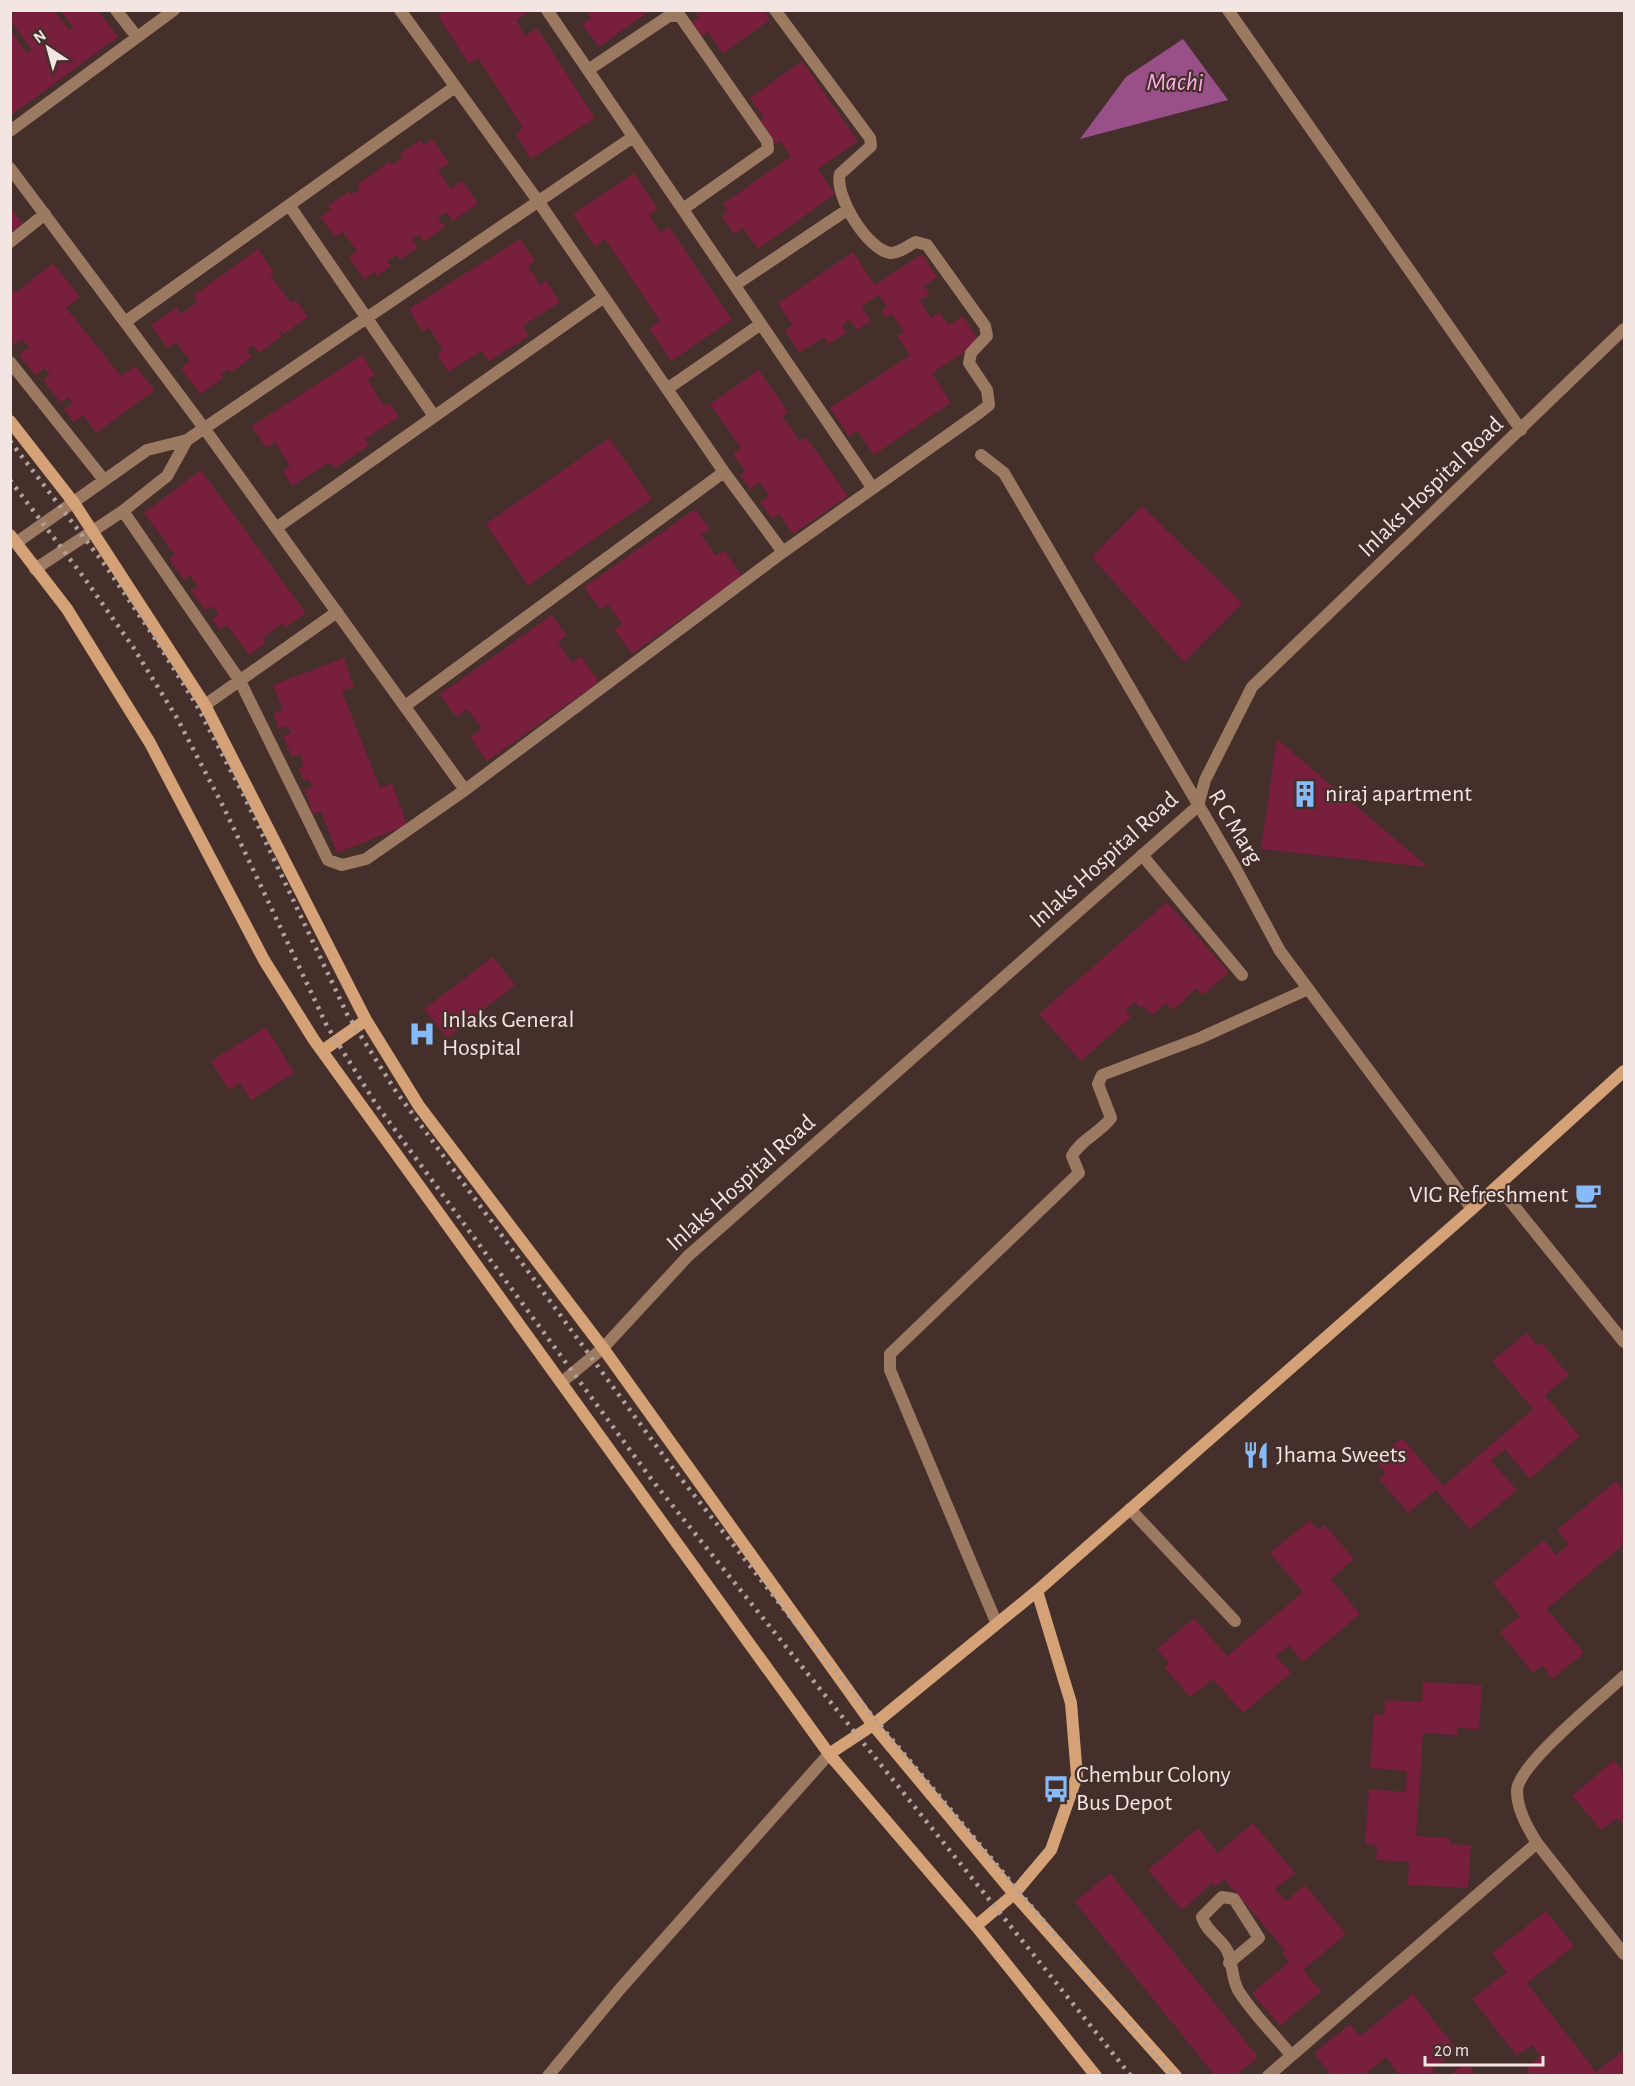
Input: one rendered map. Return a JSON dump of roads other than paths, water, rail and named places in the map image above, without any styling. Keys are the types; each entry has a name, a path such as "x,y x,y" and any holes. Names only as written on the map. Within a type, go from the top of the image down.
{"main road":[{"path":"10,421 74,503 205,705 366,1020 419,1106 603,1348 873,1725 1014,1894 1176,2076"},
{"path":"14,539 67,609 150,743 264,960 322,1051 829,1754 976,1926 1096,2076"},
{"path":"322,1051 366,1020"},
{"path":"829,1754 873,1725 996,1622 1037,1591 1498,1186 1624,1071"},
{"path":"976,1926 1014,1894 1051,1850 1077,1776 1071,1703 1037,1591"}],"street":[{"path":"116,10 137,37"},
{"path":"10,131 174,10"},
{"path":"400,10 538,201 724,472 783,552"},
{"path":"547,10 872,487"},
{"path":"123,511 240,681 328,860 342,865 366,859 465,789 783,552 989,405 987,390 969,363 971,353 980,347 987,336 985,326 927,245 916,242 894,253 879,250 847,210 838,181 840,174 868,152 871,146 870,138 775,10"},
{"path":"1228,10 1521,430"},
{"path":"588,70 669,16 680,16 767,141 768,149 683,209"},
{"path":"125,322 455,87"},
{"path":"14,539 74,503 147,450 187,440 633,137"},
{"path":"10,168 204,428 465,789"},
{"path":"289,206 434,416"},
{"path":"735,285 847,210"},
{"path":"10,242 45,214"},
{"path":"276,528 604,297"},
{"path":"667,389 761,324"},
{"name":"Inlaks Hospital Road","path":"562,1382 603,1348 688,1256 1198,806 1205,780 1252,687 1624,329"},
{"path":"10,362 104,480"},
{"path":"35,569 93,532 167,477 187,440"},
{"name":"R C Marg","path":"981,455 1004,472 1280,951 1472,1209"},
{"path":"405,706 724,472"},
{"path":"205,705 338,612"},
{"path":"1143,855 1242,975"},
{"path":"996,1622 890,1370 890,1354 1079,1173 1072,1156 1075,1149 1104,1127 1111,1118 1098,1084 1102,1075 1200,1038 1308,989"},
{"path":"1498,1186 1624,1342"},
{"path":"1130,1509 1234,1621"},
{"path":"1624,1676 1530,1762 1517,1789 1524,1823 1537,1843 1624,1954"},
{"path":"548,2076 620,1989 829,1754"},
{"path":"1268,2076 1537,1843"},
{"path":"1229,1963 1259,1938 1234,1899 1222,1897 1202,1917 1204,1924 1226,1948 1229,1963 1239,1990 1291,2055"}],"water":[{"name":"Machi","path":"1183,39 1228,100 1080,139 1126,77"}],"railway":[{"path":"10,441 105,565 197,706 245,798 347,1014 395,1090 671,1466 799,1628 1173,2076"},
{"path":"10,480 133,647 177,718 224,808 327,1026 376,1104 652,1480 1131,2076"}],"place":[{"name":"niraj apartment","path":"1305,794"},
{"name":"Inlaks General Hospital","path":"422,1034"},
{"name":"VIG Refreshment","path":"1588,1195"},
{"name":"Jhama Sweets","path":"1256,1455"},
{"name":"Chembur Colony Bus Depot","path":"1056,1789"}]}
